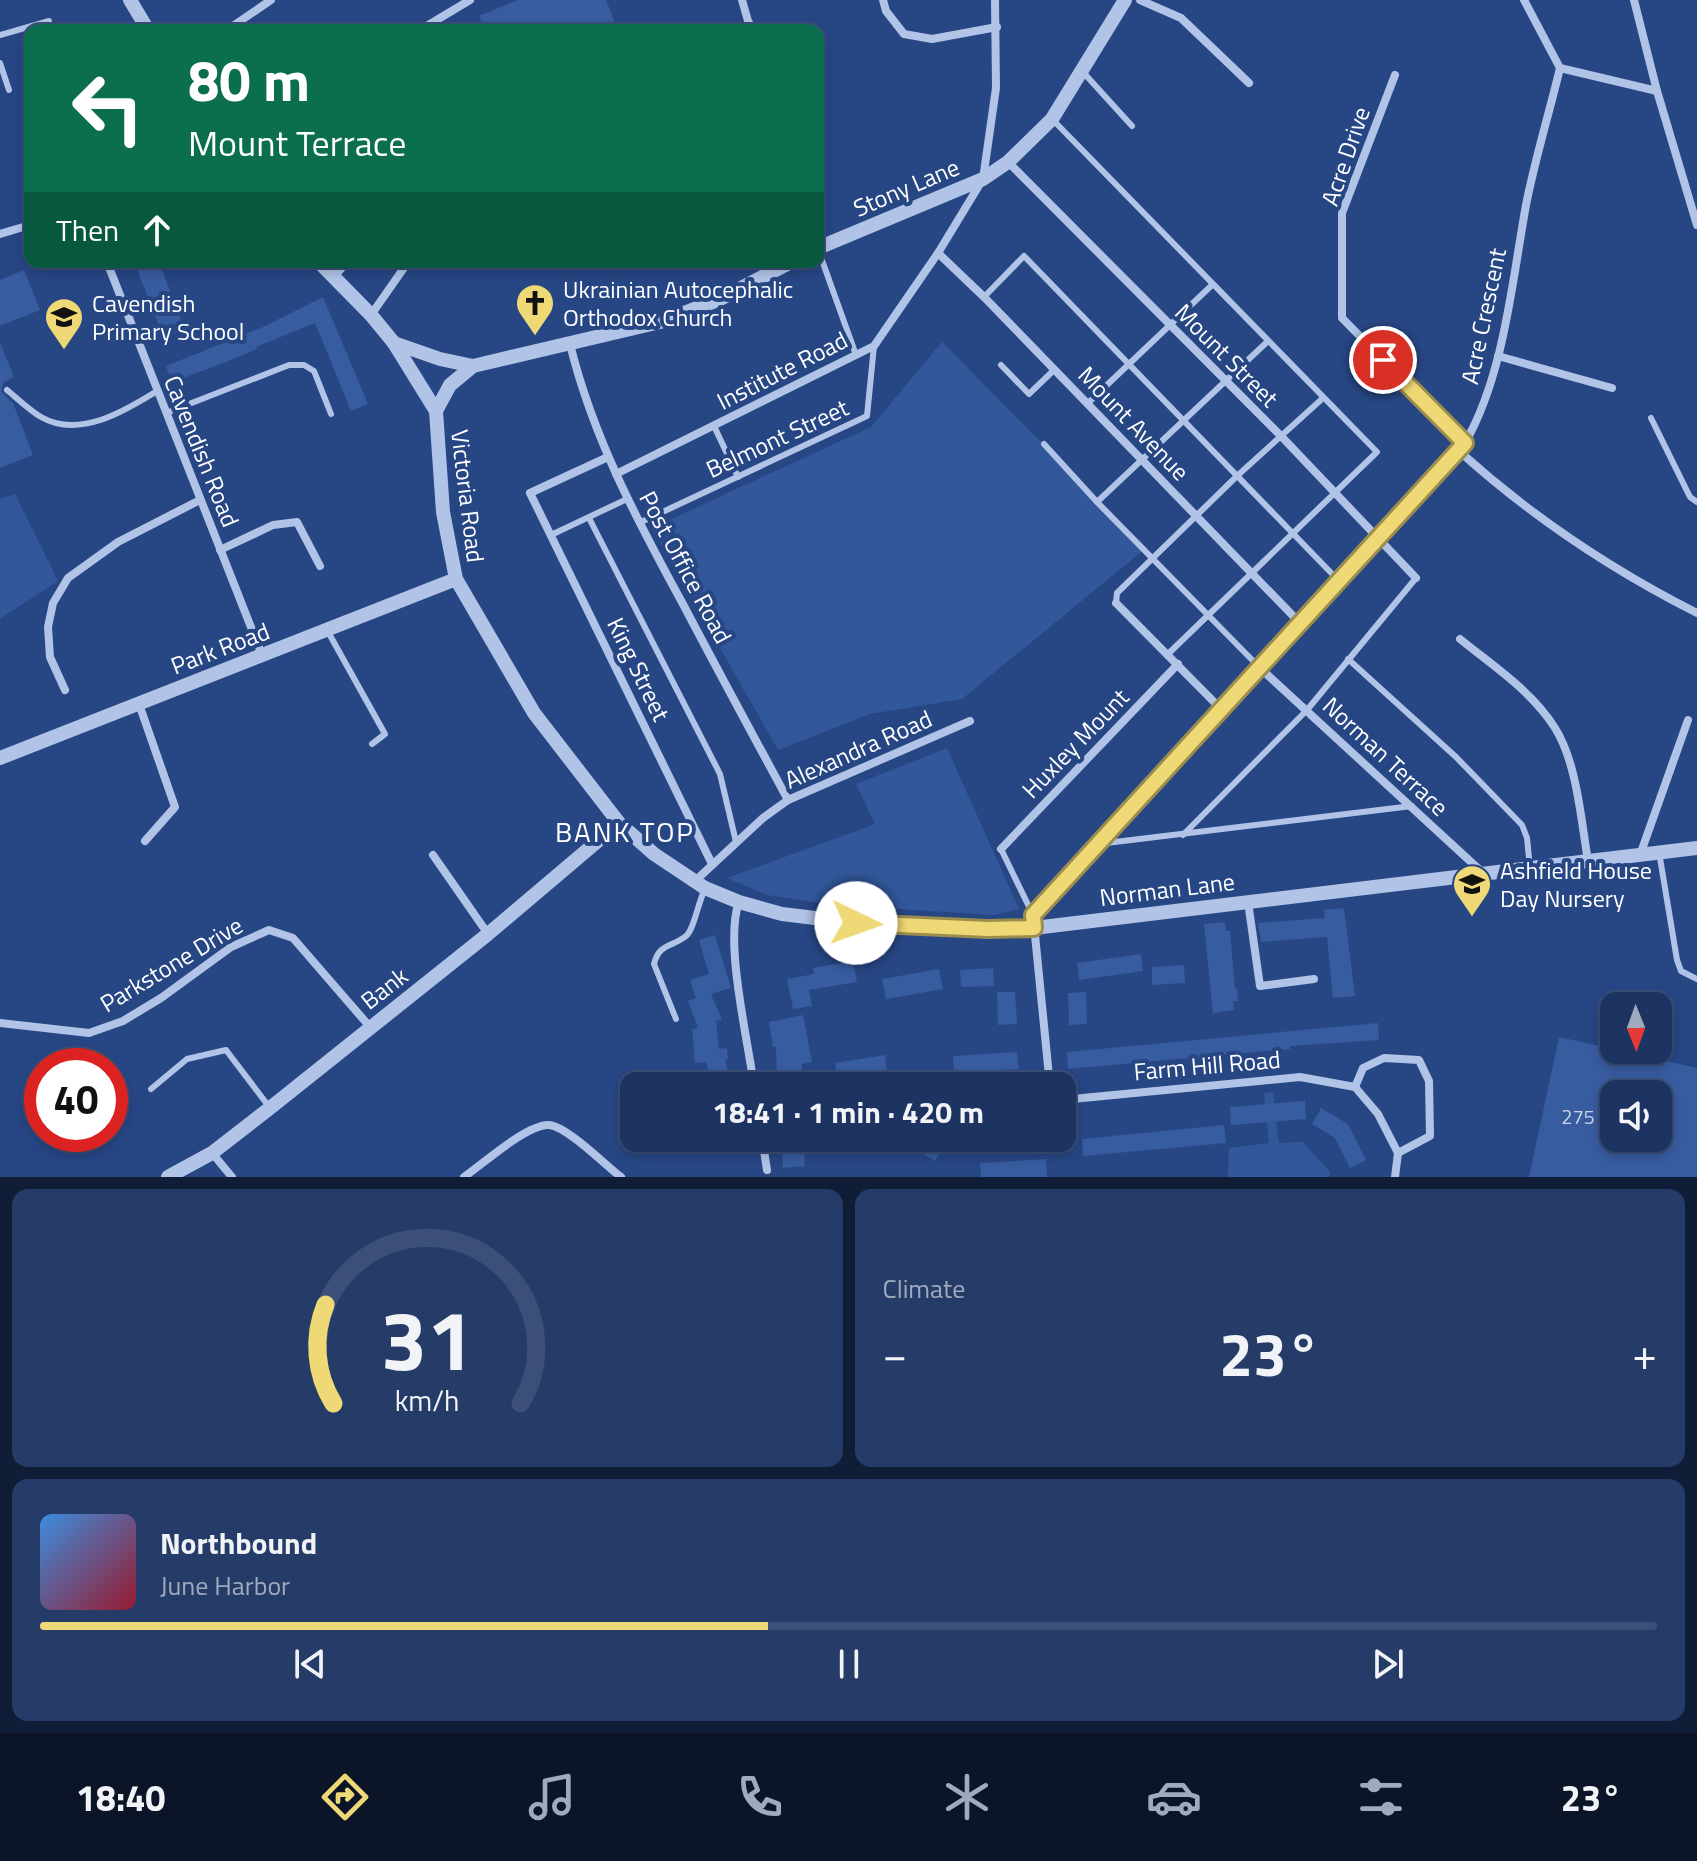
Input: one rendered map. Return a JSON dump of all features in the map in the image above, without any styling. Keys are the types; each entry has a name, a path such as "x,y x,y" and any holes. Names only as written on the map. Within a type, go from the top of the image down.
{"street":[{"path":"130,0 144,24"},
{"path":"236,24 271,0"},
{"path":"430,24 470,0"},
{"path":"742,0 750,24"},
{"path":"883,0 886,11 904,34 932,39 997,27"},
{"path":"983,179 996,88 995,0"},
{"name":"Stony Lane","path":"824,245 983,179 1008,162 1052,119 1125,0"},
{"path":"1140,0 1181,18 1249,83"},
{"path":"1524,0 1560,68 1657,91"},
{"path":"1634,0 1697,225"},
{"name":"Acre Crescent","path":"1034,921 1095,844 1462,447 1483,407 1498,356 1528,194 1560,68"},
{"name":"Acre Drive","path":"1395,75 1342,213 1342,318 1484,474 1562,532 1645,587 1697,613"},
{"name":"Mount Street","path":"1008,162 1281,436 1416,578"},
{"name":"Institute Road","path":"616,474 874,346 938,253 983,179"},
{"path":"0,234 24,227"},
{"name":"Mount Avenue","path":"938,253 1299,622"},
{"name":"Cavendish Road","path":"109,268 262,655"},
{"name":"Victoria Road","path":"324,268 394,343 436,411 443,512 456,579 534,713 619,823"},
{"path":"333,278 342,268"},
{"path":"371,315 404,268"},
{"path":"394,343 440,359 473,366 674,317 718,300 779,268"},
{"name":"Post Office Road","path":"570,344 579,381 627,499 788,800"},
{"path":"1498,356 1612,388"},
{"path":"436,411 450,385 473,366"},
{"name":"King Street","path":"608,457 530,493 712,864"},
{"path":"65,690 50,657 48,627 53,603 68,578 118,542 200,500"},
{"path":"220,550 273,525 297,522 320,566"},
{"name":"Park Road","path":"0,758 456,579"},
{"path":"1116,603 1221,709"},
{"path":"1460,639 1532,698 1557,731 1572,776 1588,861"},
{"name":"Huxley Mount","path":"1001,849 1178,664"},
{"name":"Norman Terrace","path":"1260,668 1484,874"},
{"path":"139,704 175,807 145,841"},
{"path":"1640,855 1688,720"},
{"name":"Alexandra Road","path":"700,884 712,864 788,800 970,721"},
{"name":"Norman Lane","path":"619,823 654,854 700,884 739,902 782,914 856,923 988,929 1034,921 1248,901 1697,848"},
{"name":"Bank","path":"168,1177 212,1153 270,1108 488,934 619,823"},
{"path":"433,855 488,934"},
{"path":"1248,901 1260,986 1314,979"},
{"path":"739,902 733,943 752,1072"},
{"path":"1034,921 1049,1072"},
{"name":"Parkstone Drive","path":"0,1023 89,1033 123,1021 161,998 231,947 269,930 293,938 370,1027"},
{"path":"1395,1177 1398,1153 1378,1114 1355,1087 1363,1068 1384,1058 1405,1057 1419,1060 1429,1081 1430,1136 1398,1153"},
{"name":"Farm Hill Road","path":"1076,1099 1300,1077 1355,1087"},
{"path":"464,1177 534,1127 551,1125 568,1134 621,1177"},
{"path":"764,1152 767,1170"},
{"path":"212,1153 232,1177"}],"lane":[{"path":"38,24 49,21"},
{"path":"0,35 24,28"},
{"path":"0,63 9,90"},
{"path":"1082,71 1132,126"},
{"path":"1052,119 1377,452 1168,654"},
{"path":"984,297 1024,256 1339,581"},
{"path":"824,265 856,355"},
{"path":"1087,404 1212,285"},
{"path":"1097,502 1267,342"},
{"name":"Belmont Street","path":"639,523 867,416 874,346"},
{"path":"166,413 297,364 314,371 331,414"},
{"path":"1001,365 1029,394 1054,370"},
{"path":"7,390 43,418 68,425 100,421 132,407 157,391"},
{"path":"1116,603 1117,593 1152,558 1323,398"},
{"path":"1651,418 1690,497 1697,502"},
{"path":"714,426 738,477"},
{"path":"1044,444 1260,668"},
{"path":"551,535 627,499"},
{"path":"589,518 720,774 736,842"},
{"path":"1183,835 1307,710 1416,578"},
{"path":"327,630 385,734 372,744"},
{"path":"1348,659 1456,757 1522,825 1527,838 1530,868"},
{"path":"1095,844 1412,806"},
{"path":"1001,849 1034,921"},
{"path":"1659,852 1677,960 1687,977 1697,979"},
{"path":"676,1019 654,964 656,955 663,947 687,936 694,924 700,884"},
{"path":"151,1089 187,1059 226,1050 270,1108"}],"shaded area":[{"path":"942,342 1146,548 962,699 870,714 778,750 652,528 871,427"},
{"path":"15,494 58,581 0,619 0,499"},
{"path":"947,748 1019,909 994,915 833,905 767,895 727,878 875,824 856,784"},
{"path":"1273,1092 1279,1143 1303,1142 1330,1172 1329,1177 1228,1177 1229,1148 1269,1143 1264,1093"}],"building":[{"path":"518,0 606,0 616,24 482,24 479,16"},
{"path":"136,268 161,268 185,330 164,338"},
{"path":"24,270 40,310 0,326 0,280"},
{"path":"323,297 368,404 351,411 315,323 172,382 166,366 263,327"},
{"path":"0,343 14,377 4,382 1,391 13,403 33,455 0,468"},
{"path":"1344,908 1355,996 1333,998 1327,937 1261,942 1258,923 1325,918 1324,910"},
{"path":"1225,922 1226,931 1230,931 1238,1001 1233,1001 1234,1010 1213,1013 1204,924"},
{"path":"715,935 731,988 711,994 722,1020 716,1021 719,1049 727,1048 728,1059 725,1060 728,1072 708,1072 706,1062 695,1063 692,1029 698,1028 688,1001 696,998 690,980 709,974 699,940"},
{"path":"1141,954 1143,971 1079,980 1077,963"},
{"path":"853,961 857,982 809,990 812,1006 793,1009 787,979 814,974 813,968"},
{"path":"1184,965 1185,983 1152,985 1152,967"},
{"path":"993,968 994,986 961,987 960,970"},
{"path":"939,969 943,989 886,999 882,979"},
{"path":"997,992 1015,992 1017,1024 998,1025"},
{"path":"1086,992 1087,1024 1069,1025 1068,993"},
{"path":"803,1015 812,1062 802,1064 802,1072 777,1072 776,1047 773,1047 769,1022"},
{"path":"1378,1023 1379,1040 1068,1069 1067,1052"},
{"path":"1559,1037 1600,1046 1600,1064 1672,1062 1697,1068 1697,1177 1529,1177"},
{"path":"1017,1052 1019,1069 954,1072 953,1056"},
{"path":"885,1055 887,1072 836,1072 835,1063"},
{"path":"1305,1101 1306,1119 1231,1125 1230,1107"},
{"path":"1321,1108 1348,1124 1366,1160 1350,1168 1335,1138 1312,1124"},
{"path":"1224,1125 1226,1143 1083,1156 1082,1139"},
{"path":"782,1152 804,1152 805,1166 783,1168"},
{"path":"920,1152 941,1152 935,1161"},
{"path":"1046,1159 1047,1177 981,1177 980,1163"}],"place":[{"name":"Ukrainian Autocephalic Orthodox Church","path":"535,337"},
{"name":"Cavendish Primary School","path":"64,351"},
{"name":"Ashfield House Day Nursery","path":"1472,918"}],"district":[{"name":"BANK TOP","path":"625,831"}],"route":[{"path":"856,923 1034,928 1033,915 1095,844 1465,443 1383,360"}]}
